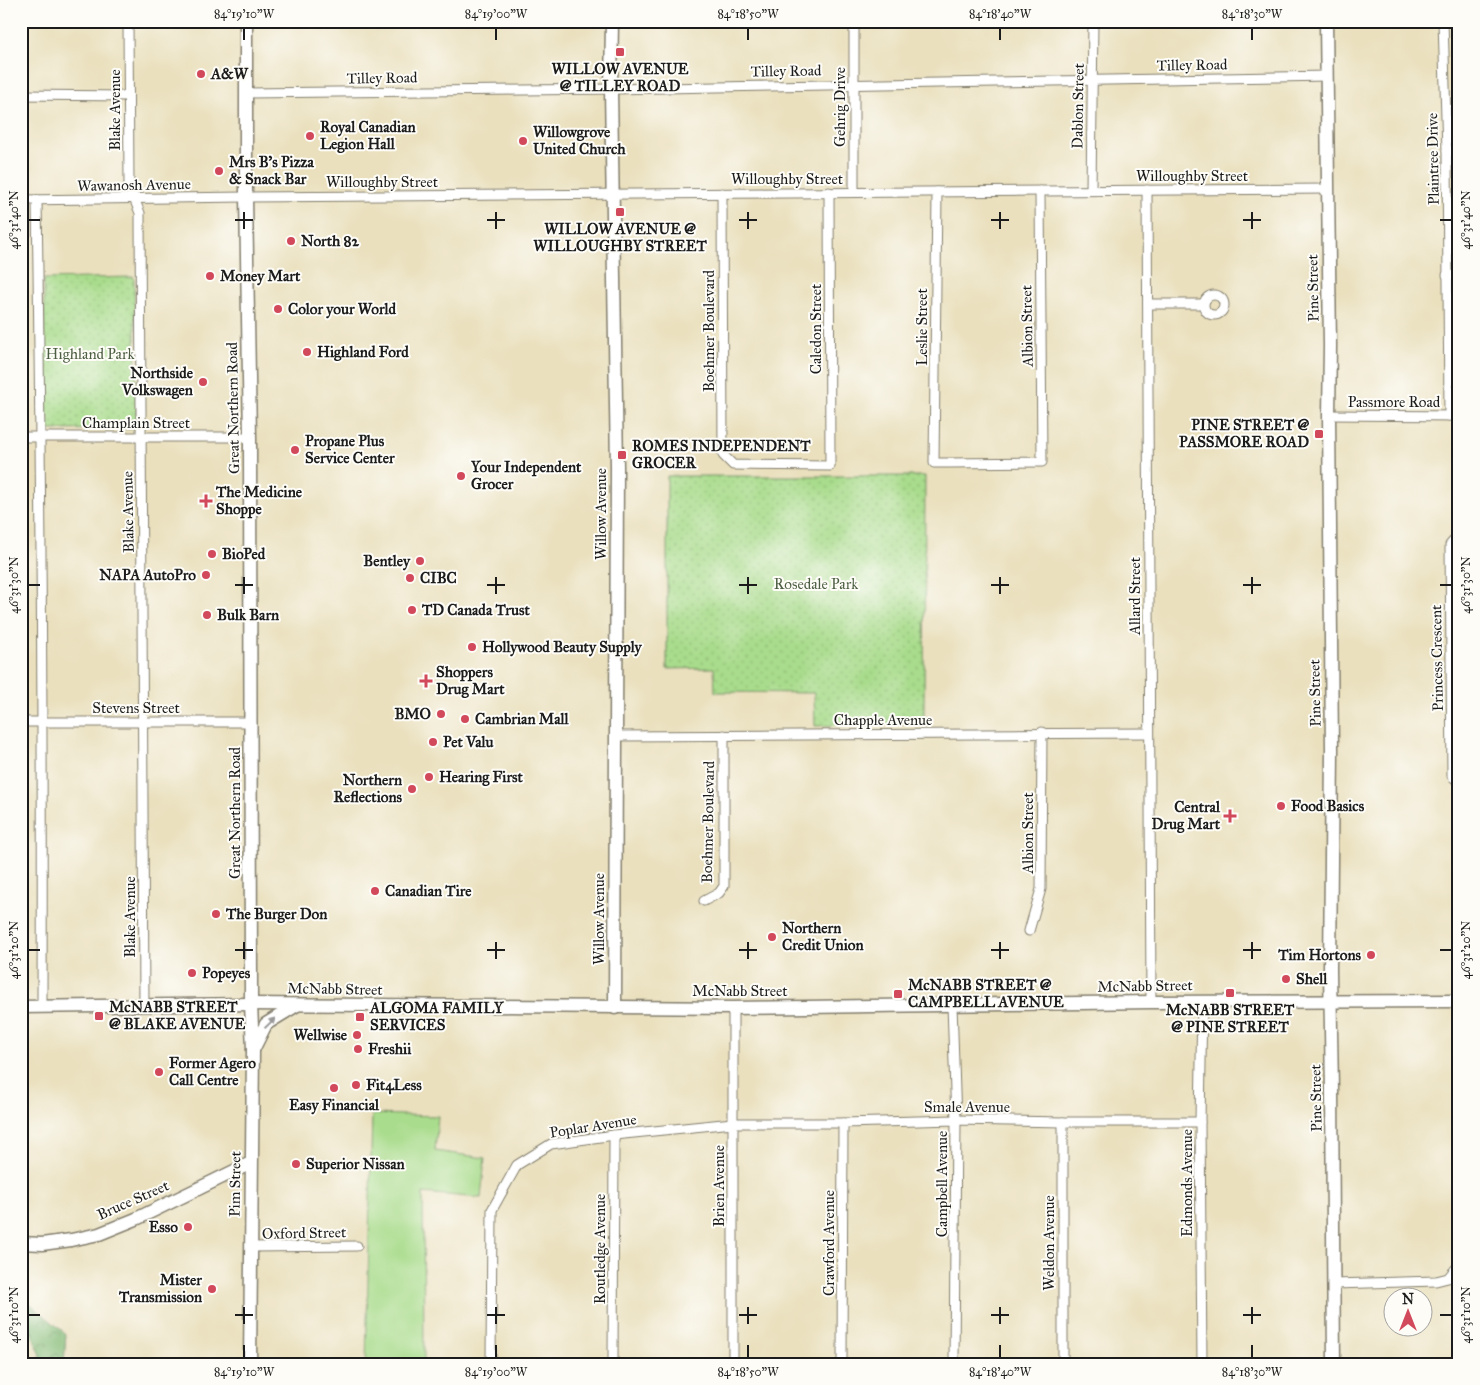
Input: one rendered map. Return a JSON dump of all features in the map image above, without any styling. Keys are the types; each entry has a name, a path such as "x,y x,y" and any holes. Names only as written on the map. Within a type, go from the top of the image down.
{"main road":[{"name":"Great Northern Road","path":"246,21 246,197 250,437 251,1004"},
{"name":"Willow Avenue","path":"612,21 611,89 617,466 615,1008"},
{"name":"Pine Street","path":"1326,21 1330,346 1332,741 1330,970 1334,1364"},
{"name":"McNabb Street","path":"21,1007 251,1004 733,1008 1151,1002 1459,1001"},
{"name":"Pim Street","path":"250,1364 253,1050 251,1004"},
{"path":"253,1050 266,1024 297,1005"},
{"name":"Bruce Street","path":"21,1243 42,1244 99,1234 134,1220 251,1163"}],"street":[{"name":"Blake Avenue","path":"128,21 129,186 140,213 144,1006"},
{"name":"Gehrig Drive","path":"854,21 854,192"},
{"name":"Dablon Street","path":"1091,190 1093,21"},
{"name":"Plaintree Drive","path":"1443,21 1447,151 1449,416"},
{"name":"Tilley Road","path":"246,93 611,89 854,83 1327,76"},
{"path":"21,96 128,96"},
{"path":"1447,151 1459,151"},
{"name":"Willoughby Street","path":"246,197 1327,189"},
{"name":"Allard Street","path":"1147,190 1151,1002"},
{"name":"Albion Street","path":"934,463 1042,462 1040,191"},
{"name":"Caledon Street","path":"733,465 830,466 829,192"},
{"name":"Leslie Street","path":"934,463 937,192"},
{"name":"Boehmer Boulevard","path":"722,193 723,454 733,465"},
{"name":"Wawanosh Avenue","path":"21,200 246,197"},
{"path":"37,200 43,722 42,1007"},
{"path":"1447,276 1459,276"},
{"path":"1148,304 1203,304"},
{"name":"Passmore Road","path":"1329,415 1459,416"},
{"name":"Champlain Street","path":"21,437 250,437"},
{"name":"Princess Crescent","path":"1459,534 1450,545 1454,647 1452,776 1459,782"},
{"name":"Stevens Street","path":"21,722 251,722"},
{"name":"Albion Street","path":"1029,931 1041,889 1042,732"},
{"name":"Chapple Avenue","path":"616,736 1042,732 1149,733"},
{"name":"Boehmer Boulevard","path":"704,901 719,893 724,886 724,735"},
{"name":"Edmonds Avenue","path":"1202,1002 1200,1122 1202,1364"},
{"name":"Campbell Avenue","path":"952,1005 956,1120 954,1364"},
{"name":"Brien Avenue","path":"733,1008 733,1364"},
{"name":"Smale Avenue","path":"733,1123 956,1120 1200,1122"},
{"name":"Weldon Avenue","path":"1063,1122 1063,1364"},
{"name":"Poplar Avenue","path":"491,1364 492,1210 517,1164 550,1144 614,1135 733,1123"},
{"name":"Crawford Avenue","path":"842,1364 843,1123"},
{"name":"Routledge Avenue","path":"613,1364 614,1135"},
{"name":"Oxford Street","path":"251,1248 357,1246"},
{"path":"1334,1284 1436,1282 1448,1278 1459,1265"}],"green space":[{"path":"1453,21 1459,21 1459,99 1454,99"},
{"name":"Highland Park","path":"134,277 137,429 45,430 44,279"},
{"name":"Rosedale Park","path":"667,476 925,476 924,723 815,726 814,693 715,692 714,668 667,669"},
{"path":"372,1114 438,1116 435,1151 485,1158 481,1198 423,1193 424,1364 366,1364"},
{"path":"21,1296 66,1334 64,1364 37,1364 41,1355 21,1308"}],"place":[{"name":"WILLOW AVENUE @ TILLEY ROAD","path":"620,52"},
{"name":"A&W","path":"201,74"},
{"name":"Royal Canadian Legion Hall","path":"310,136"},
{"name":"Willowgrove United Church","path":"523,141"},
{"name":"Mrs B's Pizza & Snack Bar","path":"219,171"},
{"name":"WILLOW AVENUE @ WILLOUGHBY STREET","path":"620,212"},
{"name":"North 82","path":"291,241"},
{"name":"Money Mart","path":"210,276"},
{"name":"Color your World","path":"278,309"},
{"name":"Highland Ford","path":"307,352"},
{"name":"Northside Volkswagen","path":"203,382"},
{"name":"PINE STREET @ PASSMORE ROAD","path":"1319,434"},
{"name":"Propane Plus Service Center","path":"295,450"},
{"name":"ROMES INDEPENDENT GROCER","path":"622,455"},
{"name":"Your Independent Grocer","path":"461,476"},
{"name":"The Medicine Shoppe","path":"206,501"},
{"name":"BioPed","path":"212,554"},
{"name":"Bentley","path":"420,561"},
{"name":"NAPA AutoPro","path":"206,575"},
{"name":"CIBC","path":"410,578"},
{"name":"TD Canada Trust","path":"412,610"},
{"name":"Bulk Barn","path":"207,615"},
{"name":"Hollywood Beauty Supply","path":"472,647"},
{"name":"Shoppers Drug Mart","path":"426,681"},
{"name":"BMO","path":"441,714"},
{"name":"Cambrian Mall","path":"465,719"},
{"name":"Pet Valu","path":"433,742"},
{"name":"Hearing First","path":"429,777"},
{"name":"Northern Reflections","path":"412,789"},
{"name":"Food Basics","path":"1281,806"},
{"name":"Central Drug Mart","path":"1230,816"},
{"name":"Canadian Tire","path":"375,891"},
{"name":"The Burger Don","path":"216,914"},
{"name":"Northern Credit Union","path":"772,937"},
{"name":"Tim Hortons","path":"1371,955"},
{"name":"Popeyes","path":"192,973"},
{"name":"Shell","path":"1286,979"},
{"name":"McNABB STREET @ PINE STREET","path":"1230,993"},
{"name":"McNABB STREET @ CAMPBELL AVENUE","path":"898,994"},
{"name":"McNABB STREET @ BLAKE AVENUE","path":"99,1016"},
{"name":"ALGOMA FAMILY SERVICES","path":"360,1017"},
{"name":"Wellwise","path":"357,1035"},
{"name":"Freshii","path":"358,1049"},
{"name":"Former Agero Call Centre","path":"159,1072"},
{"name":"Fit4Less","path":"356,1085"},
{"name":"Easy Financial","path":"334,1088"},
{"name":"Superior Nissan","path":"296,1164"},
{"name":"Esso","path":"188,1227"},
{"name":"Mister Transmission","path":"212,1289"}]}
